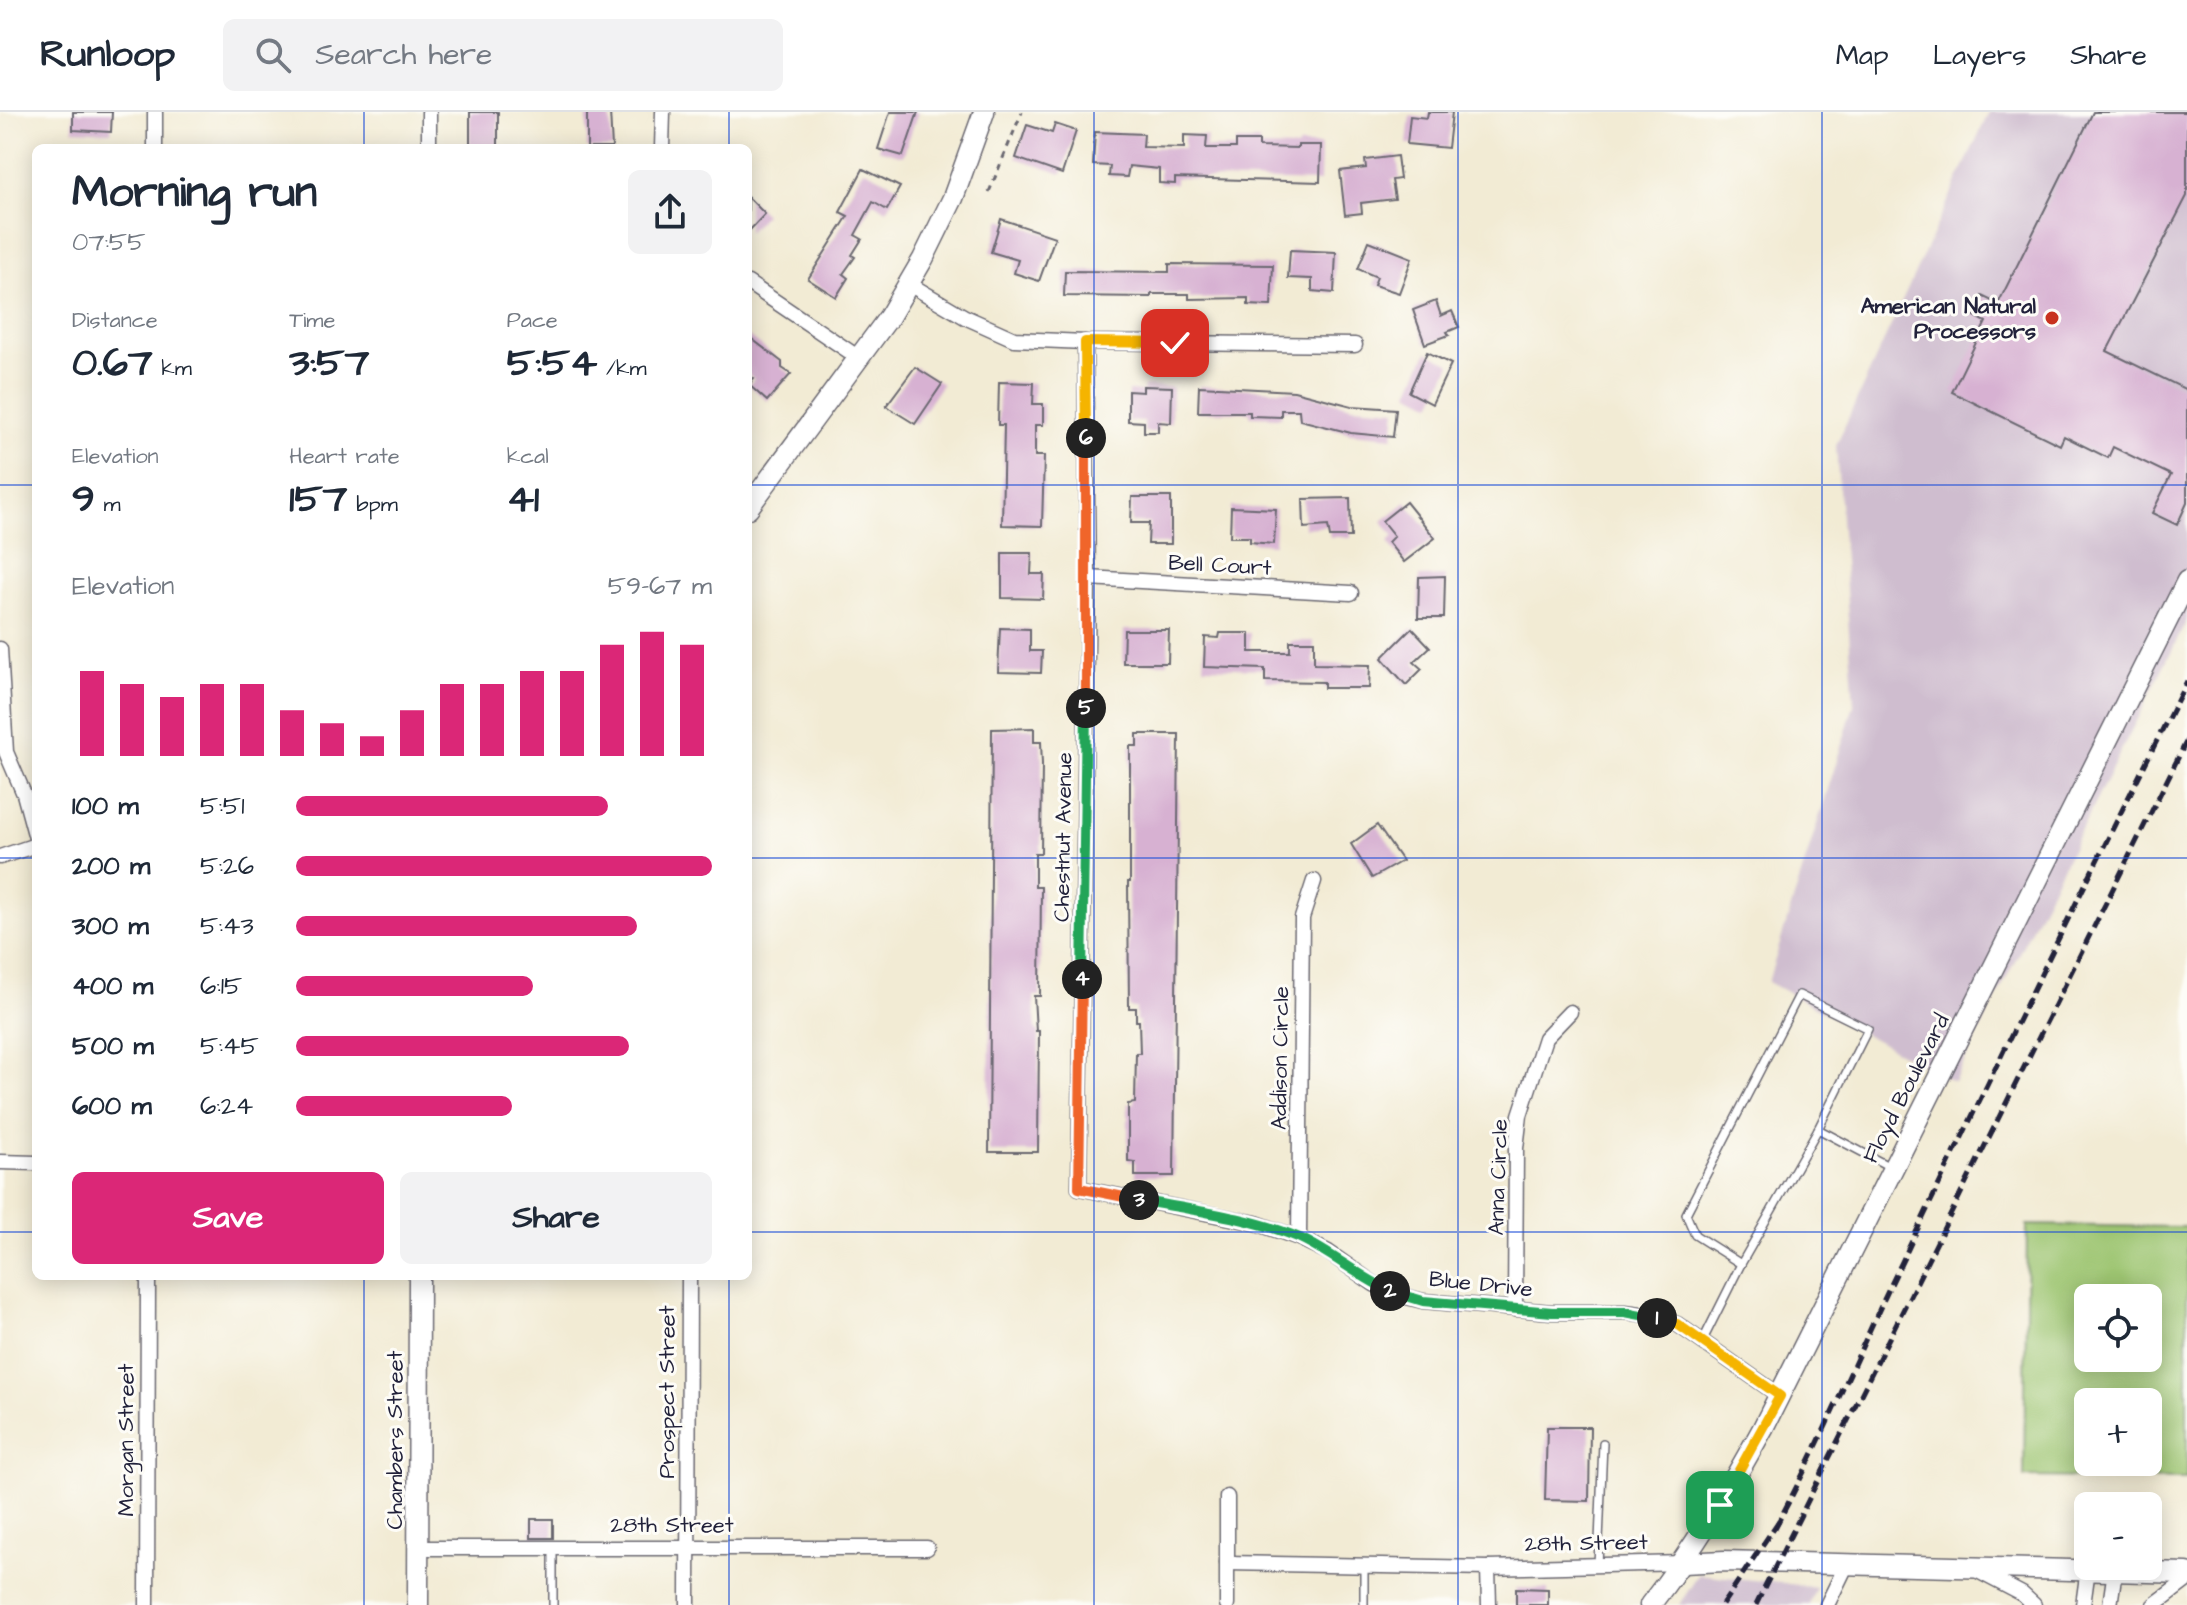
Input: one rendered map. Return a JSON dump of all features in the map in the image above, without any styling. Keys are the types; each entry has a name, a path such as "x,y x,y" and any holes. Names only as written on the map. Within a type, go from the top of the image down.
{"main road":[{"path":"752,503 889,317 909,284 953,198 984,112"},
{"name":"Floyd Boulevard","path":"1650,1605 1683,1563 1720,1505 1780,1396 2187,581"},
{"name":"Chambers Street","path":"418,1605 419,1280"},
{"name":"28th Street","path":"1683,1563 1724,1561 2074,1569"},
{"name":"28th Street","path":"2162,1572 2187,1573"}],"street":[{"path":"155,112 155,144"},
{"path":"429,112 429,144"},
{"path":"662,144 663,112"},
{"path":"909,284 965,317 1014,339 1355,345"},
{"path":"752,286 859,358"},
{"name":"Chestnut Avenue","path":"1079,1188 1088,578 1085,342"},
{"name":"Bell Court","path":"1088,578 1351,593"},
{"path":"0,649 6,752 24,794 32,823"},
{"path":"0,857 32,846"},
{"name":"Addison Circle","path":"1299,1238 1302,918 1314,881"},
{"name":"Anna Circle","path":"1515,1309 1516,1148 1520,1115 1545,1038 1570,1012"},
{"path":"0,1162 32,1163"},
{"name":"Blue Drive","path":"1079,1188 1256,1223 1328,1252 1374,1284 1395,1294 1423,1301 1552,1312 1649,1315 1677,1324 1780,1396"},
{"name":"Morgan Street","path":"147,1605 148,1280"},
{"name":"Prospect Street","path":"688,1605 689,1280"},
{"path":"1227,1497 1227,1605"},
{"name":"28th Street","path":"418,1548 927,1548"},
{"name":"28th Street","path":"1227,1563 1488,1568 1683,1563"},
{"path":"1827,1605 1846,1566"},
{"path":"1488,1568 1489,1605"},
{"path":"1974,1569 2022,1594 2034,1605"},
{"path":"2083,1605 2086,1580"},
{"path":"2110,1605 2114,1580"},
{"path":"2154,1605 2187,1580"}],"lane":[{"path":"1702,1342 1741,1264 1818,1129 1868,1029 1799,995 1686,1214 1695,1235 1741,1264"},
{"path":"1818,1129 1892,1168"},
{"path":"1598,1566 1603,1443"},
{"path":"553,1548 553,1605"},
{"path":"1364,1566 1364,1605"}],"path":[{"path":"989,192 1022,112"}],"shaded area":[{"path":"1989,112 2187,112 2187,620 1954,1082 1768,982 1854,705 1836,445"},
{"path":"1699,1574 1816,1587 1809,1605 1679,1605"}],"green space":[{"path":"2027,1225 2187,1227 2187,1479 2024,1477"}],"building":[{"path":"73,112 112,112 111,132 73,130"},
{"path":"470,112 498,112 498,144 470,144"},
{"path":"587,112 610,112 612,144 587,144"},
{"path":"890,112 918,112 903,156 878,149"},
{"path":"1428,112 1452,112 1448,148 1407,144 1410,116 1427,118"},
{"name":"American Natural Processors","path":"2093,112 2187,112 2187,196 2107,351 2187,390 2187,503 2177,525 2152,513 2171,475 2113,447 2108,458 2064,436 2060,445 1952,392 1986,322 1973,315 1982,296 1998,304"},
{"path":"1055,124 1076,131 1062,174 1016,158 1027,125 1052,133"},
{"path":"1095,132 1144,134 1143,147 1184,148 1184,135 1207,136 1206,148 1236,148 1236,141 1259,141 1259,147 1321,145 1320,182 1175,178 1175,184 1159,183 1159,169 1129,166 1127,177 1109,176 1110,166 1093,165"},
{"path":"1397,156 1400,179 1392,180 1395,199 1361,203 1362,213 1345,215 1340,171 1366,168 1365,160"},
{"path":"863,169 900,187 887,210 873,202 855,235 862,239 852,255 855,257 843,274 848,278 836,297 808,279 848,216 840,212"},
{"path":"752,201 765,214 752,228"},
{"path":"1001,219 1055,237 1039,281 1014,273 1018,260 991,252"},
{"path":"1369,241 1412,258 1399,293 1374,285 1377,277 1358,269"},
{"path":"1290,250 1336,252 1334,293 1312,291 1312,279 1288,278"},
{"path":"1169,264 1273,265 1271,306 1248,305 1248,298 1189,299 1189,294 1064,296 1065,271 1169,272"},
{"path":"1436,301 1441,316 1452,311 1459,327 1447,332 1449,335 1425,344 1413,310"},
{"path":"752,339 782,362 782,368 791,374 767,401 752,388"},
{"path":"1427,352 1451,364 1432,404 1409,392"},
{"path":"915,367 942,384 915,424 886,406"},
{"path":"999,382 1034,383 1033,404 1043,404 1043,425 1035,425 1035,456 1044,456 1042,526 1002,525 1004,425 998,425"},
{"path":"1143,386 1172,387 1171,423 1158,422 1158,432 1144,432 1144,422 1128,421 1128,391 1143,392"},
{"path":"1199,386 1294,391 1352,406 1396,409 1393,437 1351,433 1300,420 1299,410 1281,410 1281,417 1250,416 1250,412 1198,412"},
{"path":"1132,497 1171,497 1171,544 1148,544 1149,523 1131,523"},
{"path":"1350,498 1351,537 1330,537 1328,526 1304,528 1303,499"},
{"path":"1406,502 1435,538 1404,562 1388,542 1394,536 1382,521"},
{"path":"1231,507 1276,509 1274,544 1250,542 1250,537 1230,537"},
{"path":"1002,553 1032,553 1031,574 1044,574 1043,599 1002,598"},
{"path":"1445,576 1444,618 1418,618 1419,577"},
{"path":"1000,628 1030,629 1030,651 1042,651 1041,673 998,672"},
{"path":"1412,628 1430,647 1414,662 1422,669 1406,685 1382,658"},
{"path":"1124,630 1169,630 1168,663 1123,663"},
{"path":"1220,633 1250,633 1250,652 1290,652 1290,641 1314,641 1314,664 1370,665 1369,688 1324,688 1324,682 1265,681 1265,669 1204,667 1205,637 1219,638"},
{"path":"1034,728 1034,742 1041,742 1042,764 1041,853 1035,853 1035,887 1041,887 1040,996 1034,996 1036,1031 1039,1031 1038,1152 989,1152 992,729"},
{"path":"1137,734 1179,734 1174,1176 1135,1176 1135,1162 1128,1161 1128,1104 1135,1103 1136,1053 1140,1053 1136,1008 1129,1008 1130,746 1137,746"},
{"path":"1377,825 1402,861 1372,878 1351,844"},
{"path":"1547,1427 1590,1427 1589,1501 1545,1500"},
{"path":"531,1519 553,1519 553,1538 531,1538"},
{"path":"1516,1588 1548,1589 1548,1605 1516,1605"}],"railway":[{"path":"1775,1528 2004,1049 2187,681"},
{"path":"1756,1605 2187,740"},
{"path":"1722,1605 1780,1519"}],"place":[{"name":"American Natural Processors","path":"2052,318"}],"route":[{"path":"1175,343 1085,342 1088,578 1079,1188 1256,1223 1328,1252 1374,1284 1395,1294 1423,1301 1552,1312 1625,1312 1649,1315 1677,1324 1780,1396 1720,1505"}]}
